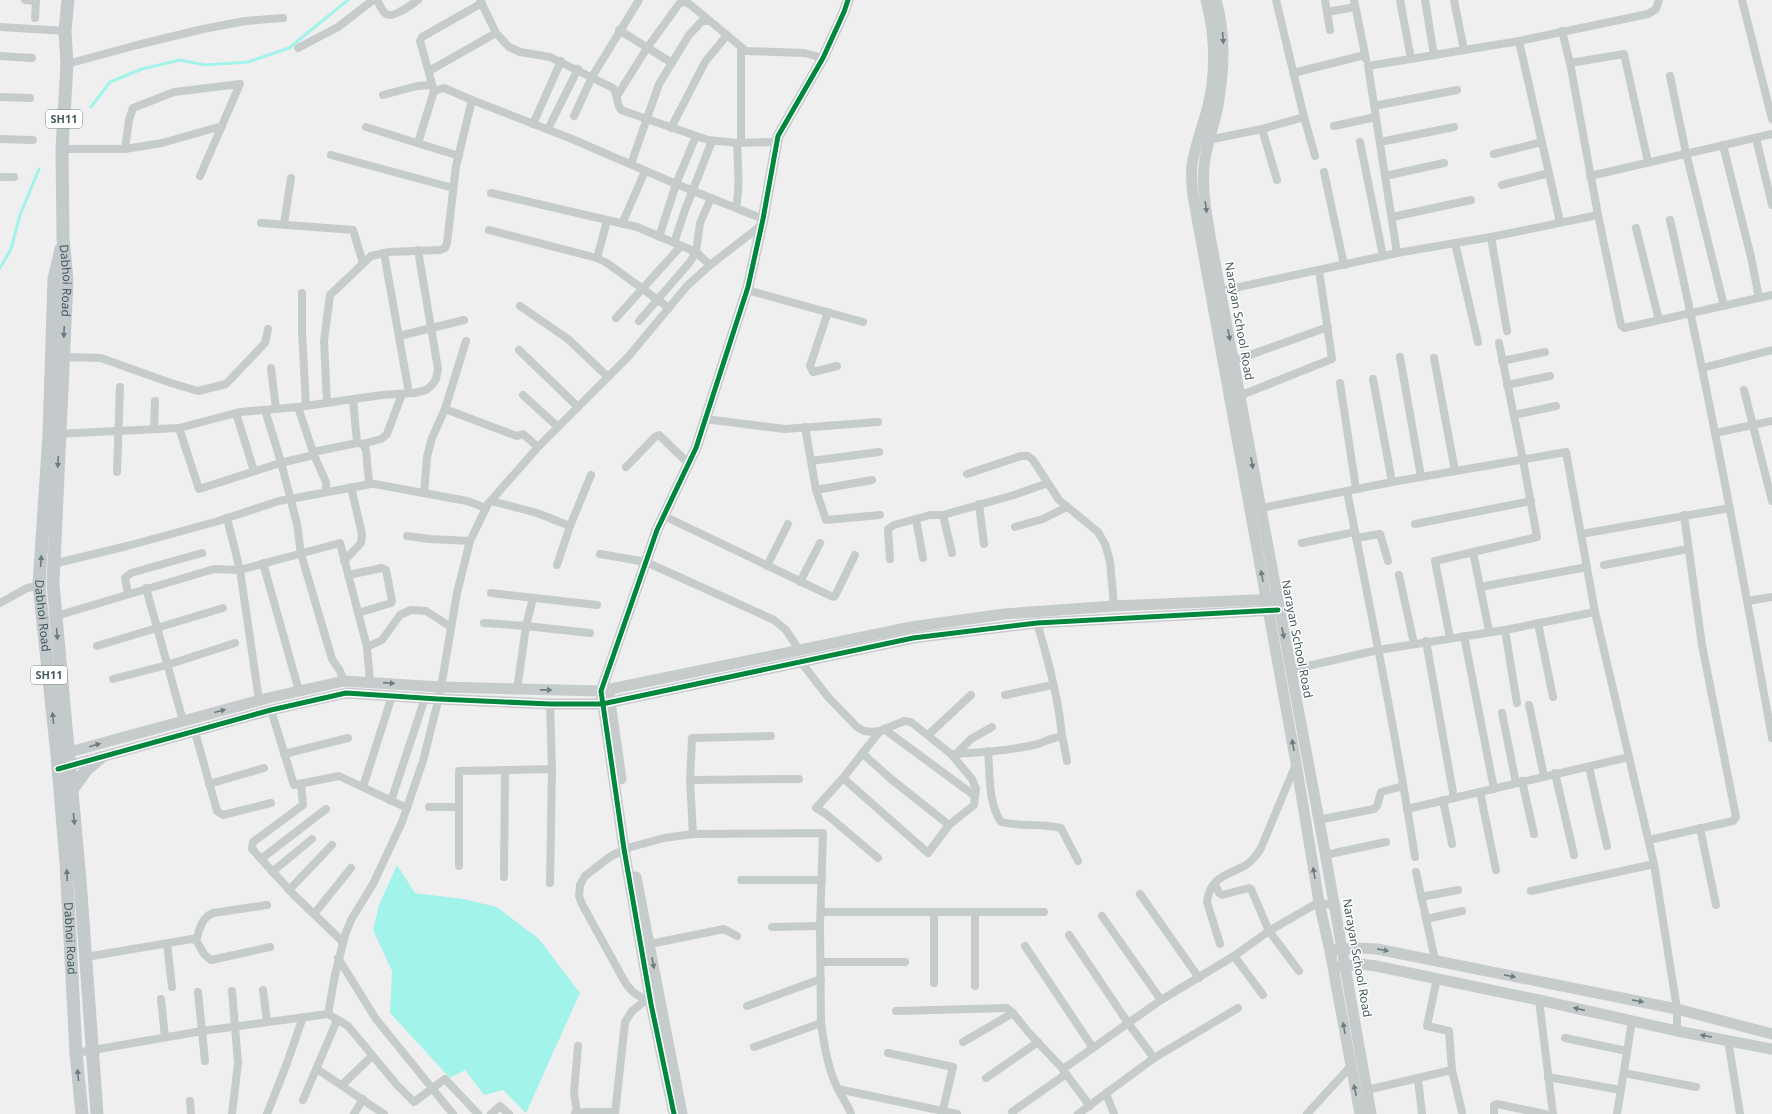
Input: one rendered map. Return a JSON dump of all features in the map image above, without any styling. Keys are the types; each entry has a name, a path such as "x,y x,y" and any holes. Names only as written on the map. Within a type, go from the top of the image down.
{"main road":[{"name":"Dabhoi Road","path":"68,0 65,31 67,64 62,149 63,238 67,280 63,357 39,586 64,768 66,862 76,1053 82,1114"},
{"name":"Dabhoi Road","path":"62,754 53,564 54,279 63,238"},
{"path":"72,791 87,769 100,758"},
{"name":"Dabhoi Road","path":"64,768 72,791 97,1114"}],"street":[{"path":"25,0 36,0 35,18"},
{"path":"298,48 338,27 373,0"},
{"path":"377,0 386,14 390,15 396,14 418,0"},
{"path":"574,116 592,77 619,30 639,0"},
{"path":"682,1114 645,945 627,848 606,702 605,690 607,674 646,562 664,516 696,448 748,290 778,136 823,58 848,0"},
{"path":"1206,0 1211,20 1213,42 1212,73 1208,105 1196,143 1192,167 1193,196 1216,292 1255,509 1392,482 1566,452 1595,612 1654,864 1677,1009 1677,1031"},
{"name":"Narayan School Road","path":"1216,0 1224,41 1218,107 1208,140 1204,169 1204,194 1216,292 1233,361 1255,509 1273,610 1290,670 1325,855 1371,1114"},
{"path":"1276,0 1304,118 1315,156"},
{"path":"1325,0 1330,30"},
{"path":"1400,0 1411,59"},
{"path":"1425,0 1434,55"},
{"path":"1454,0 1464,50"},
{"path":"1369,71 1368,66 1519,41 1648,14 1656,9 1659,0"},
{"path":"1742,0 1772,119"},
{"path":"418,143 433,88 420,41 422,37 481,2 496,33 509,47 520,52 550,57 578,69 613,88 621,110 712,141 739,143 777,142"},
{"path":"617,96 648,48 679,4 683,2 688,3 746,51 804,53 823,58"},
{"path":"1327,12 1354,3 1369,71 1397,253"},
{"path":"67,64 203,29 245,21 283,18"},
{"path":"631,164 659,84 689,35 702,21 710,21"},
{"path":"0,27 65,31"},
{"path":"619,30 672,63"},
{"path":"1562,31 1570,63 1590,176 1622,327 1772,295"},
{"path":"429,71 496,33"},
{"path":"671,128 705,62 728,36"},
{"path":"1519,41 1560,222"},
{"path":"736,208 739,175 742,47"},
{"path":"1570,63 1624,54 1648,162"},
{"path":"1293,73 1365,55"},
{"path":"0,56 32,58"},
{"path":"533,124 561,62"},
{"path":"548,129 578,69"},
{"path":"1670,76 1686,153 1724,306"},
{"path":"125,149 129,120 133,108 174,92 240,84 200,176"},
{"path":"383,95 417,86 444,88 548,129 736,208 762,222"},
{"path":"1374,106 1457,90"},
{"path":"0,97 30,98"},
{"path":"327,403 324,341 330,295 371,256 384,253 440,250 445,248 447,243 453,188 472,100"},
{"path":"1334,126 1376,117"},
{"path":"1208,140 1262,129 1304,118"},
{"path":"62,149 125,149 162,144 222,126"},
{"path":"366,127 459,156"},
{"path":"1380,142 1454,127"},
{"path":"1262,129 1277,180"},
{"path":"1590,176 1772,134"},
{"path":"659,236 676,184 696,136"},
{"path":"1756,138 1772,206"},
{"path":"0,139 33,140"},
{"path":"616,318 643,290 678,244 685,210 712,141"},
{"path":"1360,142 1382,256"},
{"path":"1494,154 1542,142"},
{"path":"1724,145 1751,257 1759,298"},
{"path":"331,155 453,188"},
{"path":"1385,176 1444,163"},
{"path":"1192,167 1204,169"},
{"path":"622,224 645,170"},
{"path":"1324,172 1344,265"},
{"path":"1502,185 1550,173"},
{"path":"0,176 14,177"},
{"path":"284,224 291,178"},
{"path":"491,193 637,228 696,252 710,265"},
{"path":"639,321 690,262 696,252 700,224 711,198"},
{"path":"1392,217 1471,200"},
{"path":"1216,292 1382,256 1491,237 1598,215"},
{"path":"1670,220 1691,313 1730,508 1772,738"},
{"path":"597,258 607,221"},
{"path":"328,1014 338,958 351,920 373,884 402,822 423,761 441,688 457,593 470,540 486,508 538,447 628,357 687,286 762,222"},
{"path":"261,223 354,230 363,263"},
{"path":"1636,228 1659,320"},
{"path":"489,230 597,258 607,263 669,308"},
{"path":"1491,237 1507,331"},
{"path":"1455,243 1478,342"},
{"path":"54,434 179,428 236,413 406,394 426,390 436,379 438,369 418,250"},
{"path":"179,428 199,489 313,453 381,439 387,434 406,394 399,336 384,253"},
{"path":"1239,396 1329,362 1332,357 1320,270"},
{"path":"748,290 863,322"},
{"path":"302,294 302,406 313,453 326,482 326,492"},
{"path":"520,306 568,340 608,377"},
{"path":"828,312 810,366 813,372 837,366"},
{"path":"399,336 464,320"},
{"path":"1233,361 1328,327"},
{"path":"63,357 101,358 198,391 226,384 265,343 268,329"},
{"path":"424,494 427,457 432,438 445,409 466,341"},
{"path":"1450,638 1435,561 1536,537 1531,501 1499,343"},
{"path":"519,350 578,407"},
{"path":"1702,368 1772,350"},
{"path":"1502,361 1545,352"},
{"path":"1400,357 1421,477"},
{"path":"1434,358 1455,471"},
{"path":"271,368 276,409"},
{"path":"1507,385 1550,376"},
{"path":"1373,379 1392,482"},
{"path":"1340,383 1356,489"},
{"path":"117,472 120,386"},
{"path":"1744,390 1772,500"},
{"path":"523,395 558,427"},
{"path":"353,399 360,444 366,450 368,480 371,484"},
{"path":"154,429 155,401"},
{"path":"1514,415 1556,406"},
{"path":"445,409 517,436 523,434 538,447"},
{"path":"266,410 282,462 301,554 332,659 340,671 344,681"},
{"path":"236,413 254,471"},
{"path":"705,419 785,429 878,422"},
{"path":"1715,433 1772,421"},
{"path":"805,427 816,490 824,518 828,521 880,515"},
{"path":"626,467 655,437 659,435 688,463"},
{"path":"811,461 879,452"},
{"path":"967,474 1021,456 1028,456 1033,460 1059,500 1098,532 1105,544 1110,560 1114,606"},
{"path":"557,565 570,526 591,475"},
{"path":"816,490 872,480"},
{"path":"890,559 888,530 894,525 930,515 944,514 1014,495 1048,483"},
{"path":"53,564 127,546 227,518 290,498 371,484 467,501 486,508"},
{"path":"344,561 360,543 362,534 351,487"},
{"path":"1347,491 1378,650 1415,857"},
{"path":"491,501 537,513 570,526"},
{"path":"1415,524 1531,501"},
{"path":"979,504 984,544"},
{"path":"1015,527 1043,519 1067,507"},
{"path":"1581,534 1730,508"},
{"path":"944,514 952,553"},
{"path":"1649,840 1733,821 1736,817 1702,644 1684,515"},
{"path":"664,516 833,597 835,596 855,555"},
{"path":"227,518 240,570 259,700"},
{"path":"916,519 923,558"},
{"path":"767,566 788,524"},
{"path":"1302,543 1356,535 1380,534 1388,562"},
{"path":"407,536 430,539 470,540"},
{"path":"56,616 214,569 240,570 340,543 367,647 370,682"},
{"path":"800,582 820,543"},
{"path":"1604,565 1688,549"},
{"path":"128,594 125,578 131,573 202,552"},
{"path":"1473,552 1489,631"},
{"path":"600,554 646,562 774,620 786,630 799,650"},
{"path":"263,563 299,691"},
{"path":"1480,587 1587,567"},
{"path":"348,575 382,568 386,570 392,601 391,603 358,613"},
{"path":"1399,575 1414,644"},
{"path":"0,603 27,588 53,584"},
{"path":"146,588 183,721"},
{"path":"491,593 597,605"},
{"path":"1748,601 1772,597"},
{"path":"517,690 526,626 534,598"},
{"path":"62,754 259,700 344,681 441,688 605,690 911,627 1004,614 1114,606 1271,599"},
{"path":"97,646 223,608"},
{"path":"367,647 382,640 400,615 411,610 426,611 451,627"},
{"path":"64,768 271,710 346,693 438,700 550,704 606,702 913,638 1037,623 1273,610 1319,902 1330,951 1350,1067 1360,1114"},
{"path":"1290,670 1378,650 1489,631 1505,630 1595,612"},
{"path":"484,623 590,633"},
{"path":"1037,623 1053,685 1067,761"},
{"path":"1538,623 1553,697"},
{"path":"1505,630 1517,704"},
{"path":"1464,636 1494,789"},
{"path":"1426,642 1454,798"},
{"path":"113,679 167,665 235,643"},
{"path":"801,662 828,697 857,727 864,731 882,730 904,721 911,722 954,754 972,779 976,789 974,805 948,825 928,853 843,778"},
{"path":"1005,695 1053,685"},
{"path":"928,735 971,695"},
{"path":"364,787 392,696"},
{"path":"391,801 425,698"},
{"path":"550,704 552,769 550,883"},
{"path":"1529,705 1544,776"},
{"path":"271,710 294,785 340,776 407,808"},
{"path":"1502,713 1519,782 1534,834"},
{"path":"954,754 971,739 992,727"},
{"path":"878,858 826,814 816,808 843,778 882,730"},
{"path":"882,730 975,796"},
{"path":"195,732 216,811 223,815 271,803"},
{"path":"693,834 690,780 692,738 771,736"},
{"path":"954,754 1032,745 1058,736 1062,737"},
{"path":"284,754 348,738"},
{"path":"988,751 993,803 997,816 1001,822 1011,825 1052,826 1061,828 1078,860"},
{"path":"862,753 891,779 948,825"},
{"path":"1407,809 1555,773 1589,767 1629,757"},
{"path":"1220,944 1207,902 1208,895 1224,874 1246,865 1254,859 1261,848 1296,763"},
{"path":"1589,767 1607,846"},
{"path":"209,784 264,768"},
{"path":"459,866 459,771 552,769"},
{"path":"504,876 505,770"},
{"path":"1555,773 1574,855"},
{"path":"690,780 799,779"},
{"path":"301,784 304,805 253,842 252,849 289,890 343,942"},
{"path":"1318,820 1374,810 1377,806 1380,792 1403,786"},
{"path":"1480,792 1496,870"},
{"path":"1443,800 1452,844"},
{"path":"429,807 459,807"},
{"path":"261,859 326,809"},
{"path":"1700,828 1716,905"},
{"path":"648,1002 633,992 626,984 582,904 579,896 580,885 584,876 611,856 627,848 664,838 693,834 823,833 820,926 821,1023 823,1038 838,1089 851,1114"},
{"path":"272,872 312,839"},
{"path":"1325,855 1386,842"},
{"path":"289,890 332,845"},
{"path":"1531,891 1654,864"},
{"path":"314,914 351,868"},
{"path":"1416,872 1435,960"},
{"path":"741,880 822,880"},
{"path":"1215,884 1219,894 1222,895 1249,888 1251,889 1269,931 1299,972"},
{"path":"1421,897 1458,890"},
{"path":"1140,894 1199,978"},
{"path":"1012,1112 1065,1072 1093,1048 1161,1000 1234,956 1269,931 1319,902 1334,906"},
{"path":"267,905 207,915 202,920 196,940 204,954 211,960 270,947"},
{"path":"1426,919 1462,911"},
{"path":"821,912 1044,912"},
{"path":"934,912 934,983"},
{"path":"975,912 975,986"},
{"path":"1102,916 1161,1000"},
{"path":"772,927 820,926"},
{"path":"645,945 724,929 737,936"},
{"path":"1069,935 1128,1023 1154,1058"},
{"path":"86,957 196,940"},
{"path":"167,944 172,987"},
{"path":"645,945 648,1002 674,1114"},
{"path":"1024,946 1093,1048"},
{"path":"1330,951 1342,949 1377,949 1677,1009 1772,1034"},
{"path":"1234,956 1263,994"},
{"path":"338,958 376,1019 452,1114"},
{"path":"821,962 905,962"},
{"path":"1333,968 1360,964 1376,966 1677,1031 1772,1049"},
{"path":"1437,978 1427,1026 1449,1031 1452,1070 1462,1112"},
{"path":"747,1006 821,979"},
{"path":"263,990 267,1022"},
{"path":"232,991 237,1078 232,1101 232,1114"},
{"path":"198,992 205,1061"},
{"path":"161,999 165,1037"},
{"path":"1539,1000 1552,1114"},
{"path":"578,1046 574,1093 576,1114 615,1113 625,1022 632,1011 648,1002"},
{"path":"896,1011 1007,1008 1065,1072 1090,1106"},
{"path":"1078,1114 1154,1058 1238,1008"},
{"path":"964,1042 1013,1013"},
{"path":"76,1053 202,1031 303,1016 328,1014 348,1026 397,1085 414,1102 445,1079 478,1114"},
{"path":"267,1114 303,1016"},
{"path":"303,1100 337,1020"},
{"path":"1617,1114 1632,1021"},
{"path":"754,1047 821,1023"},
{"path":"1565,1038 1627,1051"},
{"path":"1728,1040 1740,1114"},
{"path":"986,1078 1038,1042"},
{"path":"888,1053 952,1067 942,1112"},
{"path":"342,1085 372,1056"},
{"path":"1307,1114 1350,1067"},
{"path":"317,1069 384,1114"},
{"path":"1367,1090 1452,1070"},
{"path":"1624,1072 1696,1088"},
{"path":"1548,1077 1621,1090"},
{"path":"1418,1079 1422,1114"},
{"path":"838,1089 957,1114"},
{"path":"1106,1093 1114,1114"},
{"path":"354,1114 363,1099"},
{"path":"190,1101 191,1114"},
{"path":"1494,1114 1493,1108 1494,1105 1497,1104 1545,1114"},
{"path":"491,1114 500,1106 509,1114"}],"water":[{"path":"397,865 415,893 463,899 497,907 539,939 580,993 526,1113 503,1090 484,1095 465,1070 450,1078 390,1013 392,971 373,930 379,905"}],"waterway":[{"path":"91,107 110,82 142,69 180,60 205,65 248,62 289,48 348,0"},
{"path":"0,268 11,249 20,215 39,169"}],"cycle path":[{"path":"674,1114 651,1004 624,849 601,691 657,530 696,448 748,287 763,219 778,136 823,58 848,0"},
{"path":"58,769 271,710 346,693 550,704 602,704 913,638 1037,623 1278,610"}]}
